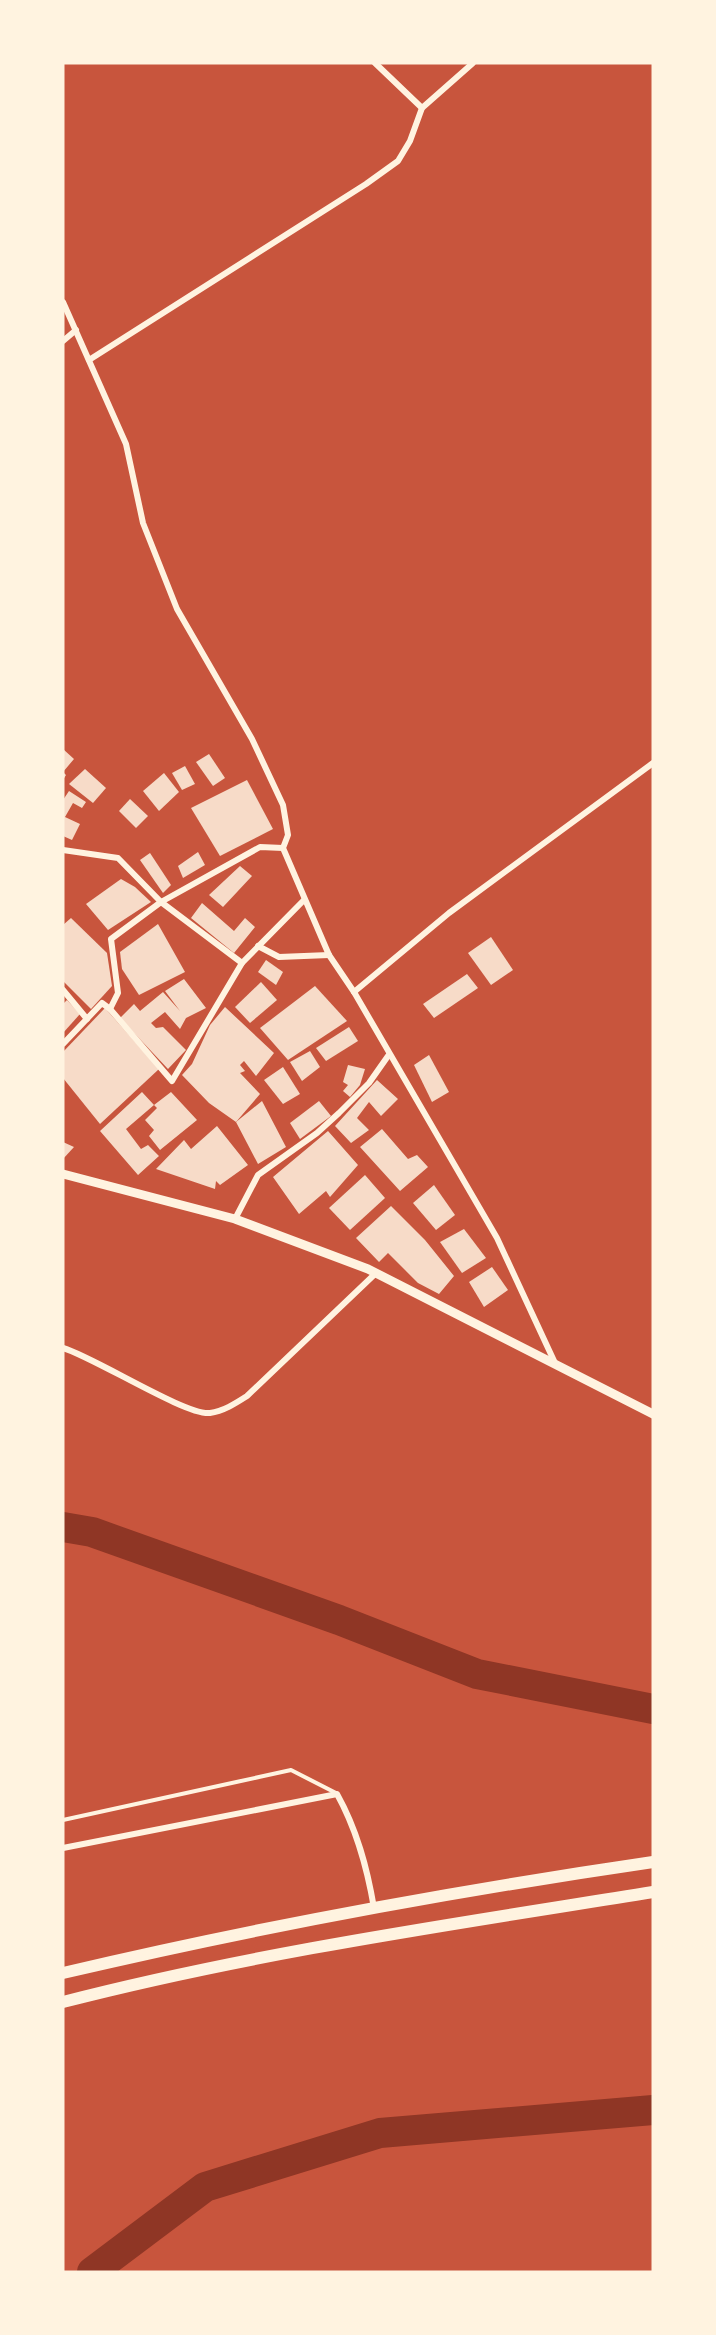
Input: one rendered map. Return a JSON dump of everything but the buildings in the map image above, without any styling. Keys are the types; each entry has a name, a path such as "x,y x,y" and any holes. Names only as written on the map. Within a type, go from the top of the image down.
{"main road":[{"path":"63,1974 268,1926 653,1862"},
{"path":"63,2002 279,1954 496,1915 653,1892"}],"street":[{"path":"375,63 422,108"},
{"path":"89,360 366,184 398,161 410,141 422,108 473,63"},
{"path":"63,302 126,444 143,523 177,609 252,740 283,805 288,835 283,848 328,955 354,992 388,1056 497,1238 556,1366"},
{"path":"63,341 76,330"},
{"path":"354,992 449,913 653,763"},
{"path":"110,1009 118,993 111,939 161,902 260,847 283,848"},
{"path":"63,850 118,858 161,902 242,963"},
{"path":"63,1044 102,1003 110,1009 172,1081 242,963 304,900"},
{"path":"258,946 279,957 328,955"},
{"path":"63,990 87,1019"},
{"path":"235,1219 258,1175 317,1133 339,1113 369,1083 388,1056"},
{"path":"63,1174 235,1219 376,1273 653,1414"},
{"path":"63,1348 177,1403 208,1413 227,1407 247,1396 376,1273"},
{"path":"63,1848 337,1794 352,1822 368,1871 374,1908"}],"lane":[{"path":"63,1820 291,1770 337,1794"}],"waterway":[{"path":"63,1527 92,1532 339,1620 477,1674 653,1709"},
{"path":"92,2272 205,2187 380,2133 653,2110"}]}
